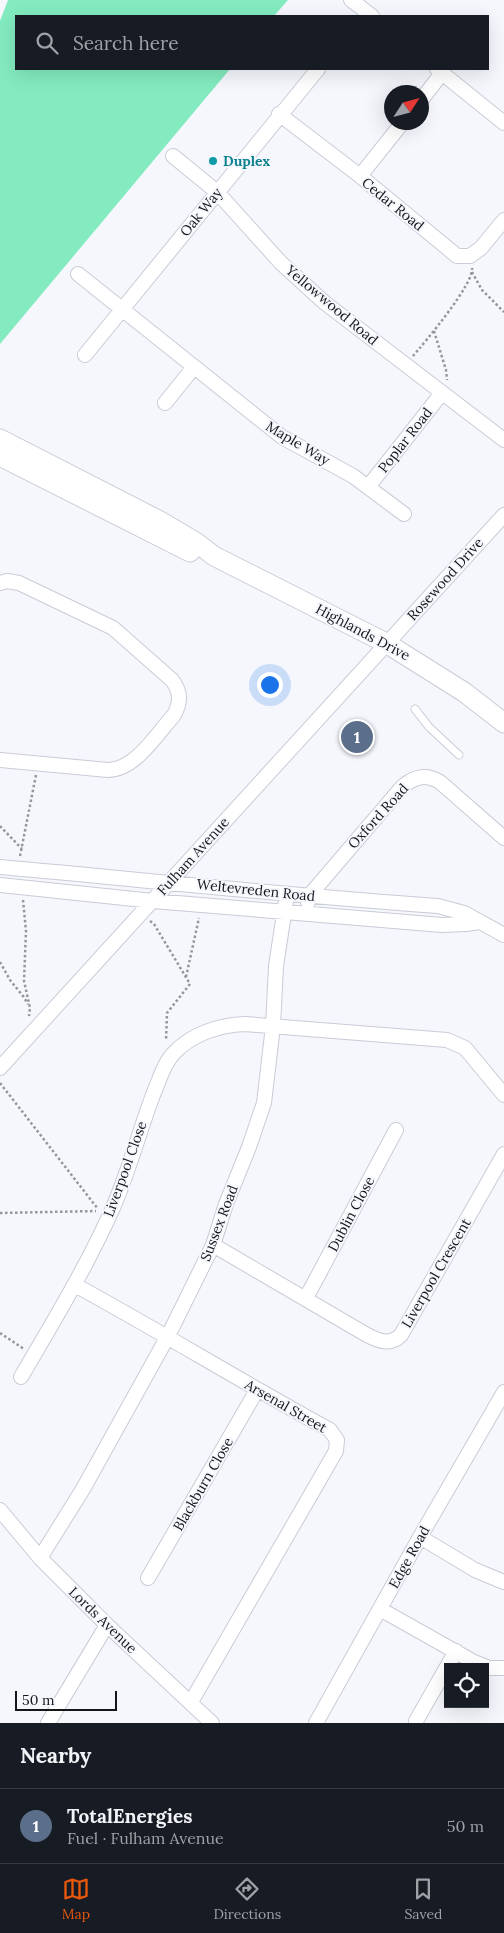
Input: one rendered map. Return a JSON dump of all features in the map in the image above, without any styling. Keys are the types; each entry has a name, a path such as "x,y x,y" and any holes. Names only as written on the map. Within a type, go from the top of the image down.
{"main road":[{"name":"Highlands Drive","path":"5,450 190,552 214,556 386,644 464,692 504,723"}],"street":[{"path":"352,0 368,15"},
{"name":"Oak Way","path":"85,354 279,114 317,70"},
{"path":"429,87 439,71 504,123"},
{"name":"Cedar Road","path":"279,114 360,176 457,256 470,256"},
{"path":"360,176 397,130"},
{"name":"Yellowwood Road","path":"173,156 216,192 281,263 302,283 405,366 504,440"},
{"path":"470,256 481,248 504,220"},
{"name":"Maple Way","path":"78,274 282,436 338,467 404,514"},
{"path":"164,404 194,367"},
{"name":"Poplar Road","path":"368,487 442,393"},
{"name":"Rosewood Drive","path":"386,644 504,515"},
{"path":"0,583 7,581 19,583 108,625 122,635 172,680 179,693 180,702 174,715 136,758 123,768 108,770 0,760"},
{"name":"Fulham Avenue","path":"0,1068 386,644"},
{"name":"Oxford Road","path":"309,896 403,786 412,779 422,776 431,777 440,782 504,838"},
{"name":"Weltevreden Road","path":"0,867 438,906 464,913 504,935"},
{"name":"Weltevreden Road","path":"0,885 153,901 442,925 479,922"},
{"name":"Sussex Road","path":"40,1558 83,1489 168,1336 214,1245 226,1204 264,1103 273,1026 276,966 287,894"},
{"path":"307,914 309,896"},
{"name":"Liverpool Close","path":"21,1377 75,1285 113,1208 144,1117 162,1073 174,1053 188,1042 217,1027 237,1024 273,1026"},
{"path":"273,1026 447,1040 465,1048 473,1055 504,1095"},
{"name":"Dublin Close","path":"306,1298 396,1130"},
{"name":"Liverpool Crescent","path":"214,1245 375,1339 387,1342 397,1339 401,1336 504,1154"},
{"name":"Arsenal Street","path":"75,1285 168,1336 257,1390 330,1430 335,1436 337,1448 191,1702"},
{"name":"Blackburn Close","path":"148,1578 257,1390"},
{"name":"Edge Road","path":"316,1723 504,1392"},
{"name":"Lords Avenue","path":"0,1510 40,1558 212,1723"},
{"path":"420,1537 475,1570 504,1582"},
{"path":"380,1609 489,1668 504,1668"},
{"path":"48,1723 107,1624"},
{"path":"416,1721 456,1651"}],"lane":[{"path":"415,709 429,727 459,755"}],"path":[{"path":"470,256 472,272 482,290 504,312"},
{"path":"405,366 434,331 463,289 472,272"},
{"path":"434,331 446,370 447,380 442,393"},
{"path":"18,868 38,764"},
{"path":"0,826 22,849"},
{"path":"24,888 22,904 26,932 24,982 30,1008 28,1022"},
{"path":"186,978 200,912"},
{"path":"154,924 190,984 167,1013 166,1045 174,1053"},
{"path":"0,962 30,1008"},
{"path":"0,1083 101,1211 0,1213"},
{"path":"0,1333 34,1355"}],"green space":[{"path":"8,0 288,0 275,15 15,15 15,70 229,70 0,344 0,21"}],"place":[{"name":"Duplex","path":"213,161"},
{"name":"TotalEnergies","path":"357,737"}]}
